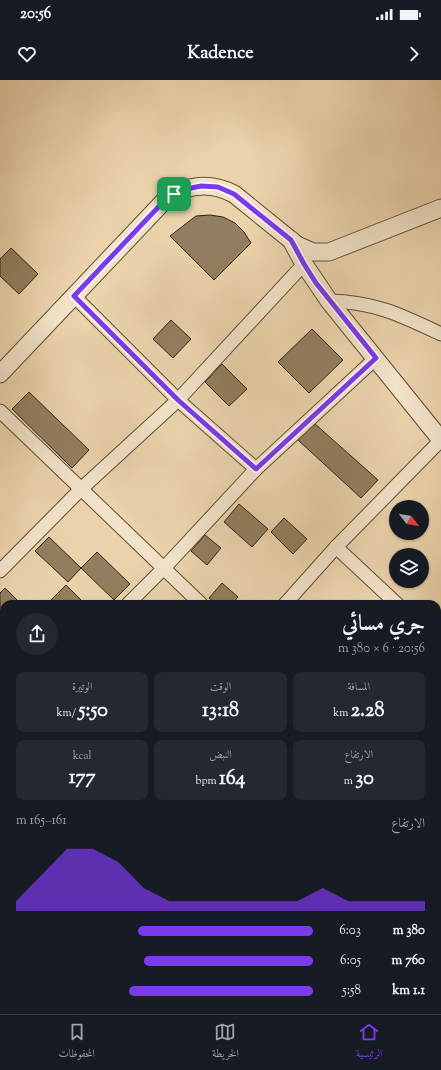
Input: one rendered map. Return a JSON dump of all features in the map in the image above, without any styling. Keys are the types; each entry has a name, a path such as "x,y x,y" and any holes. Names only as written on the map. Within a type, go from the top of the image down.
{"street":[{"path":"0,374 166,199 191,187 209,186 226,190 234,194 298,245 321,253 329,252 438,212"},
{"path":"289,600 336,547 441,440 330,301 304,264 291,240"},
{"path":"0,570 81,489 178,400 304,264"},
{"path":"74,296 178,400 256,469"},
{"path":"330,301 357,303 379,307 395,312 441,334"},
{"path":"132,600 164,568 256,469 376,358"},
{"path":"0,411 197,600"},
{"path":"336,547 393,600"}],"building":[{"path":"210,215 223,217 235,223 244,232 251,243 214,280 170,236 196,216"},
{"path":"11,248 38,274 19,294 0,276 0,259"},
{"path":"171,320 191,339 173,358 153,339"},
{"path":"312,329 343,360 309,393 278,362"},
{"path":"222,364 247,389 229,406 205,382"},
{"path":"29,392 89,450 72,468 12,409"},
{"path":"314,423 378,480 361,498 298,440"},
{"path":"239,504 268,529 252,547 224,522"},
{"path":"284,518 307,539 293,554 271,532"},
{"path":"205,535 221,548 207,565 191,551"},
{"path":"49,537 81,568 68,582 35,551"},
{"path":"97,552 130,584 114,600 81,568"},
{"path":"222,583 238,597 235,600 212,600 209,598"},
{"path":"66,585 81,600 51,600"},
{"path":"5,588 17,600 0,600 0,593"}],"route":[{"path":"201,186 218,187 226,190 234,194 291,240 316,283 376,358 256,469 178,400 74,296 166,199 174,194 191,187 201,186"}]}
